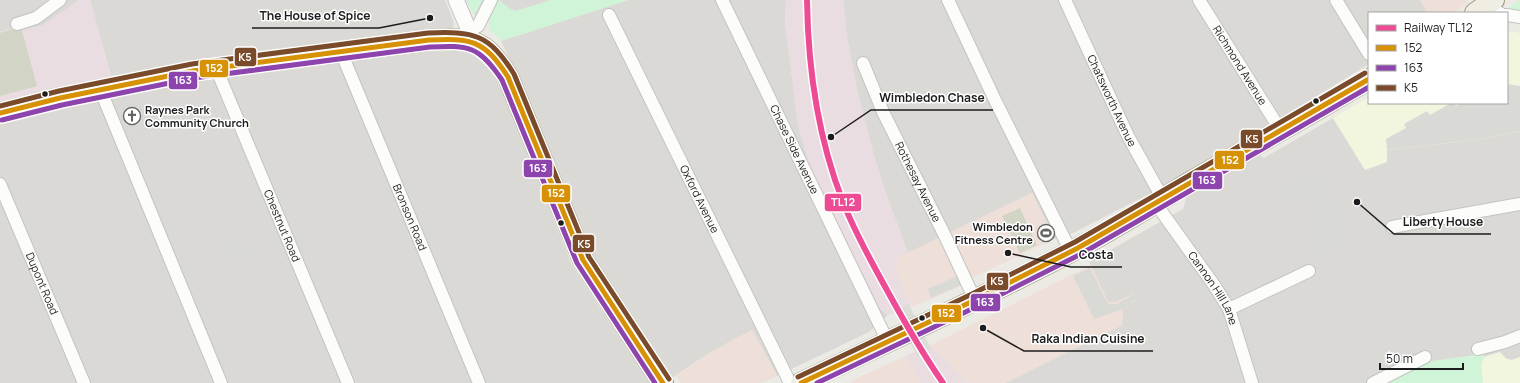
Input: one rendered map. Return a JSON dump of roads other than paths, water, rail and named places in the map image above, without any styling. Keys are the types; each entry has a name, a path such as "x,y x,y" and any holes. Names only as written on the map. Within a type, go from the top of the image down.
{"main road":[{"path":"0,113 100,89 216,68 429,40 454,39 472,36 495,57 508,77 583,260 663,383"},
{"path":"801,383 975,300 1071,252 1368,80"}],"street":[{"path":"17,24 36,18 60,0"},
{"path":"456,0 472,36"},
{"path":"472,36 491,0"},
{"name":"Chase Side Avenue","path":"722,0 888,342"},
{"path":"948,0 995,100 1071,252"},
{"name":"Chatsworth Avenue","path":"1065,0 1159,202"},
{"name":"Richmond Avenue","path":"1199,0 1281,131"},
{"path":"1336,0 1368,52"},
{"name":"Oxford Avenue","path":"608,14 790,383"},
{"path":"1508,15 1520,17"},
{"name":"Bronson Road","path":"341,52 479,383"},
{"name":"Rothesay Avenue","path":"863,63 883,112 946,238 975,300"},
{"name":"Chestnut Road","path":"216,68 348,383"},
{"path":"100,89 221,383"},
{"name":"Dupont Road","path":"0,184 84,383"},
{"name":"Cannon Hill Lane","path":"1159,202 1229,310 1252,383"},
{"path":"1392,228 1520,204"},
{"path":"1229,310 1309,271"},
{"path":"1478,349 1505,342 1520,336"},
{"path":"1373,383 1425,357"}],"rail line":[{"name":"TL12","path":"807,0 812,77 821,128 834,178 848,214 870,259 928,361 943,383"}],"place":[{"name":"The House of Spice","path":"430,18"},
{"name":"Raynes Park Community Church","path":"132,116"},
{"name":"Wimbledon Chase","path":"831,137"},
{"name":"Liberty House","path":"1357,202"},
{"name":"Wimbledon Fitness Centre","path":"1046,233"},
{"name":"Costa","path":"1008,253"},
{"name":"Raka Indian Cuisine","path":"983,328"}]}
